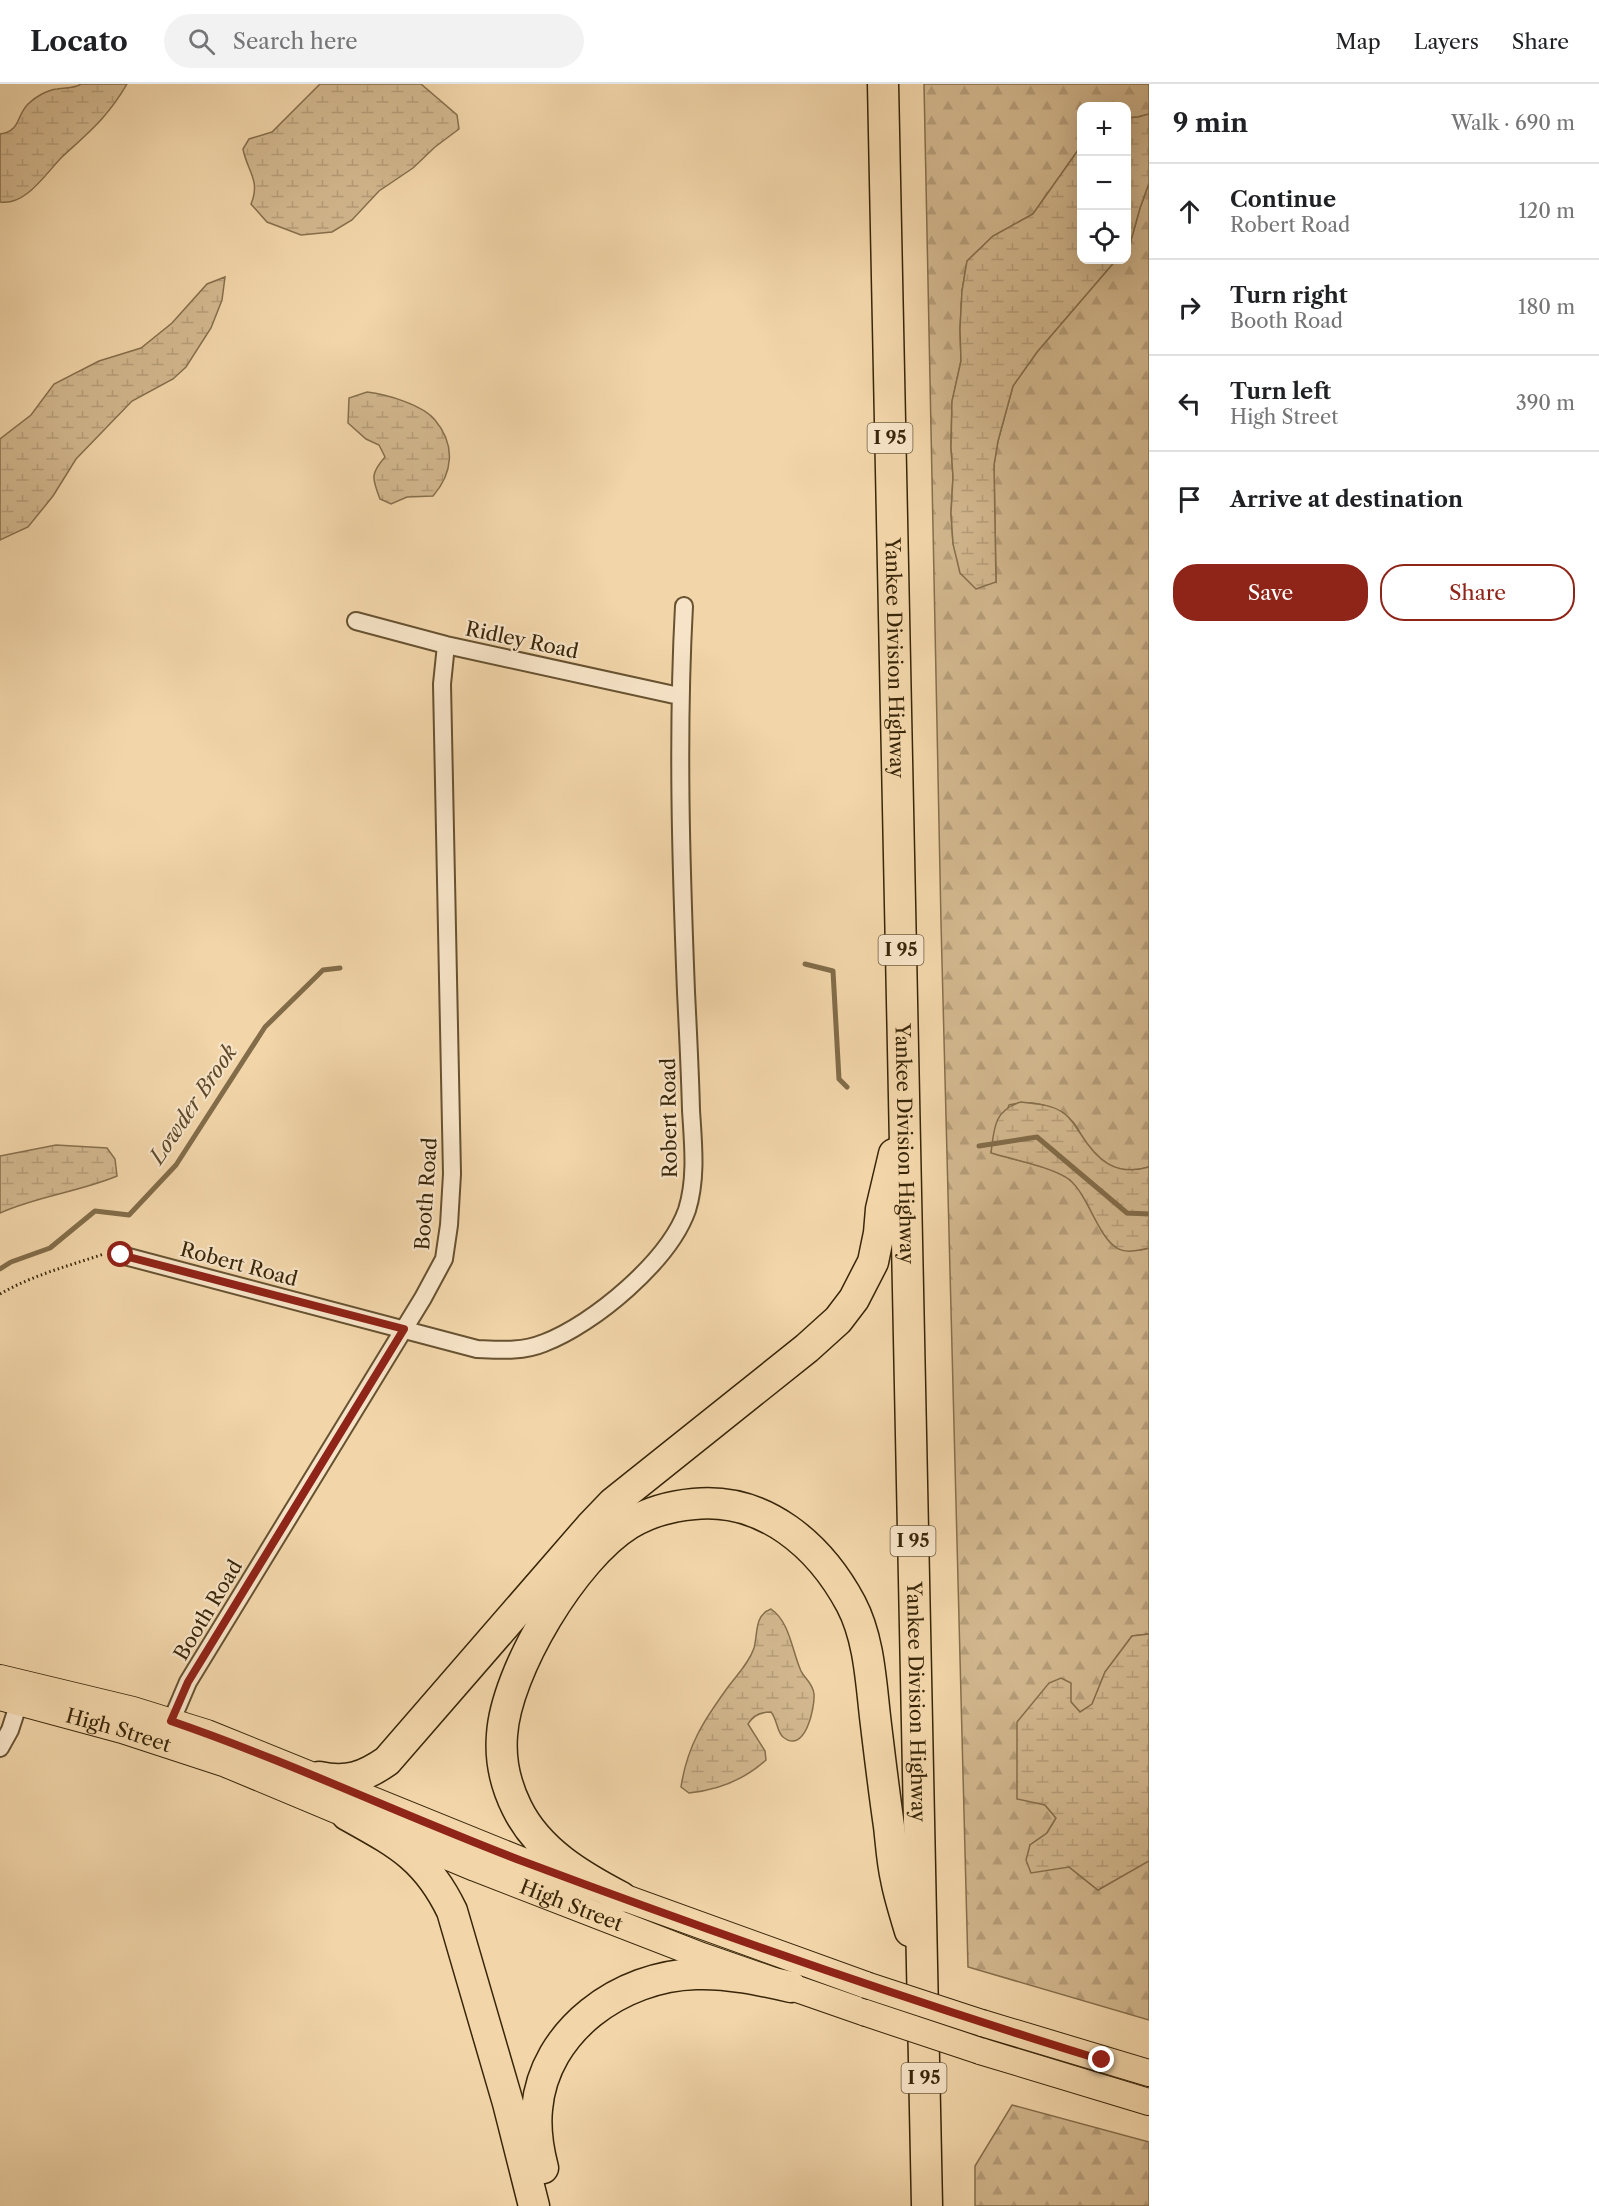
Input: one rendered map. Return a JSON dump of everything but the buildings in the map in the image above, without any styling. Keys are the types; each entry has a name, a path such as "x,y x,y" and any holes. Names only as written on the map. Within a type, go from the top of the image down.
{"highway":[{"name":"Yankee Division Highway","path":"883,84 924,2198"},
{"path":"319,1778 351,1780 370,1773 387,1761 613,1503 807,1348 838,1320 854,1299 873,1262 881,1209 904,1108"},
{"path":"621,1897 582,1876 556,1856 534,1835 518,1810 506,1781 503,1757 502,1738 510,1696 530,1651 558,1600 578,1572 607,1540 628,1524 665,1508 703,1503 741,1507 768,1517 802,1540 839,1582 856,1615 867,1653 895,1878 921,1974"},
{"path":"347,1815 394,1841 417,1859 436,1882 448,1903 458,1928 508,2103 534,2206"},
{"path":"552,2206 537,2135 537,2109 541,2085 555,2053 587,2015 608,2000 631,1988 655,1980 682,1975 727,1975 791,1987"}],"main road":[{"name":"High Street","path":"0,1678 15,1694 167,1732 237,1744 484,1846 621,1897 866,1985 982,2023 1149,2073"},
{"name":"High Street","path":"167,1732 226,1764 347,1815 702,1956 980,2051 1149,2102"}],"street":[{"name":"Robert Road","path":"121,1255 477,1349 511,1351 544,1343 593,1316 642,1274 672,1241 687,1209 694,1170 686,981 679,696 684,606"},
{"name":"Ridley Road","path":"356,621 446,645 679,696"},
{"name":"Booth Road","path":"167,1732 188,1682 404,1329 444,1259 449,1226 452,1174 442,684 446,645"},
{"path":"0,1748 10,1730 15,1694"}],"path":[{"path":"0,1294 46,1271 105,1253 121,1255"}],"green space":[{"path":"81,84 127,84 105,115 35,187 18,199 0,202 0,134 12,130 24,109 38,96 45,92"},
{"path":"320,84 421,84 457,115 459,129 413,168 379,191 352,220 332,232 301,235 267,222 251,204 255,188 243,149 249,139 272,132"},
{"path":"924,84 1149,84 1149,114 1138,117 1131,118 1131,102 1077,102 1077,152 1033,214 993,236 967,261 962,291 961,361 952,402 951,513 953,544 996,582 994,465 1013,386 1037,352 1113,264 1131,264 1131,240 1149,183 1149,1167 1131,1170 1108,1164 1094,1153 1067,1116 1034,1103 1009,1105 991,1152 1050,1170 1067,1178 1085,1197 1106,1237 1141,1250 1149,1248 1149,1634 1132,1636 1105,1672 1092,1705 1080,1712 1071,1702 1045,1805 1056,1818 1047,1833 1030,1845 1069,1867 1098,1890 1149,1860 1149,2020 968,1967 941,923"},
{"path":"1149,114 1149,183 1131,240 1131,118"},
{"path":"1077,152 1077,264 1113,264 1037,352 1013,386 994,465 996,582 976,589 960,573 953,544 951,513 952,401 961,361 962,291 967,261 993,236 1033,214"},
{"path":"225,277 222,300 211,328 186,367 173,379 132,401 76,459 53,496 28,527 0,540 0,439 31,415 54,384 99,361 141,348 172,323 207,284"},
{"path":"367,392 413,405 435,420 442,430 449,449 448,468 445,478 433,496 407,497 391,504 380,499 374,476 385,457 379,445 366,439 348,423 349,398"},
{"path":"1021,1102 1047,1106 1065,1114 1086,1143 1108,1164 1126,1170 1149,1167 1149,1248 1125,1251 1110,1243 1083,1196 1070,1180 1044,1168 991,1153 995,1128 1000,1115 1012,1105"},
{"path":"56,1145 107,1148 115,1159 117,1176 0,1213 0,1156"},
{"path":"771,1609 782,1621 801,1671 813,1690 813,1709 807,1727 803,1735 791,1741 781,1735 771,1712 752,1718 748,1724 765,1751 766,1760 749,1773 730,1783 689,1793 681,1787 692,1746 711,1711 749,1659 754,1648 759,1620"},
{"path":"1149,1634 1149,1861 1098,1890 1069,1867 1031,1873 1026,1860 1030,1845 1047,1833 1056,1818 1045,1805 1017,1799 1017,1722 1049,1683 1061,1678 1071,1683 1071,1702 1080,1712 1092,1704 1105,1672 1132,1636"},
{"path":"1012,2105 1149,2142 1149,2206 975,2206 975,2166"}],"waterway":[{"name":"Lowder Brook","path":"805,964 833,971 839,1079 847,1087"},
{"name":"Lowder Brook","path":"0,1269 11,1262 50,1248 95,1211 129,1215 176,1165 265,1027 323,970 340,968"},
{"name":"Lowder Brook","path":"979,1146 1037,1137 1127,1213 1149,1214"}],"route":[{"path":"121,1255 404,1329 188,1682 171,1721 237,1744 484,1846 621,1897 866,1985 1102,2060"}]}
